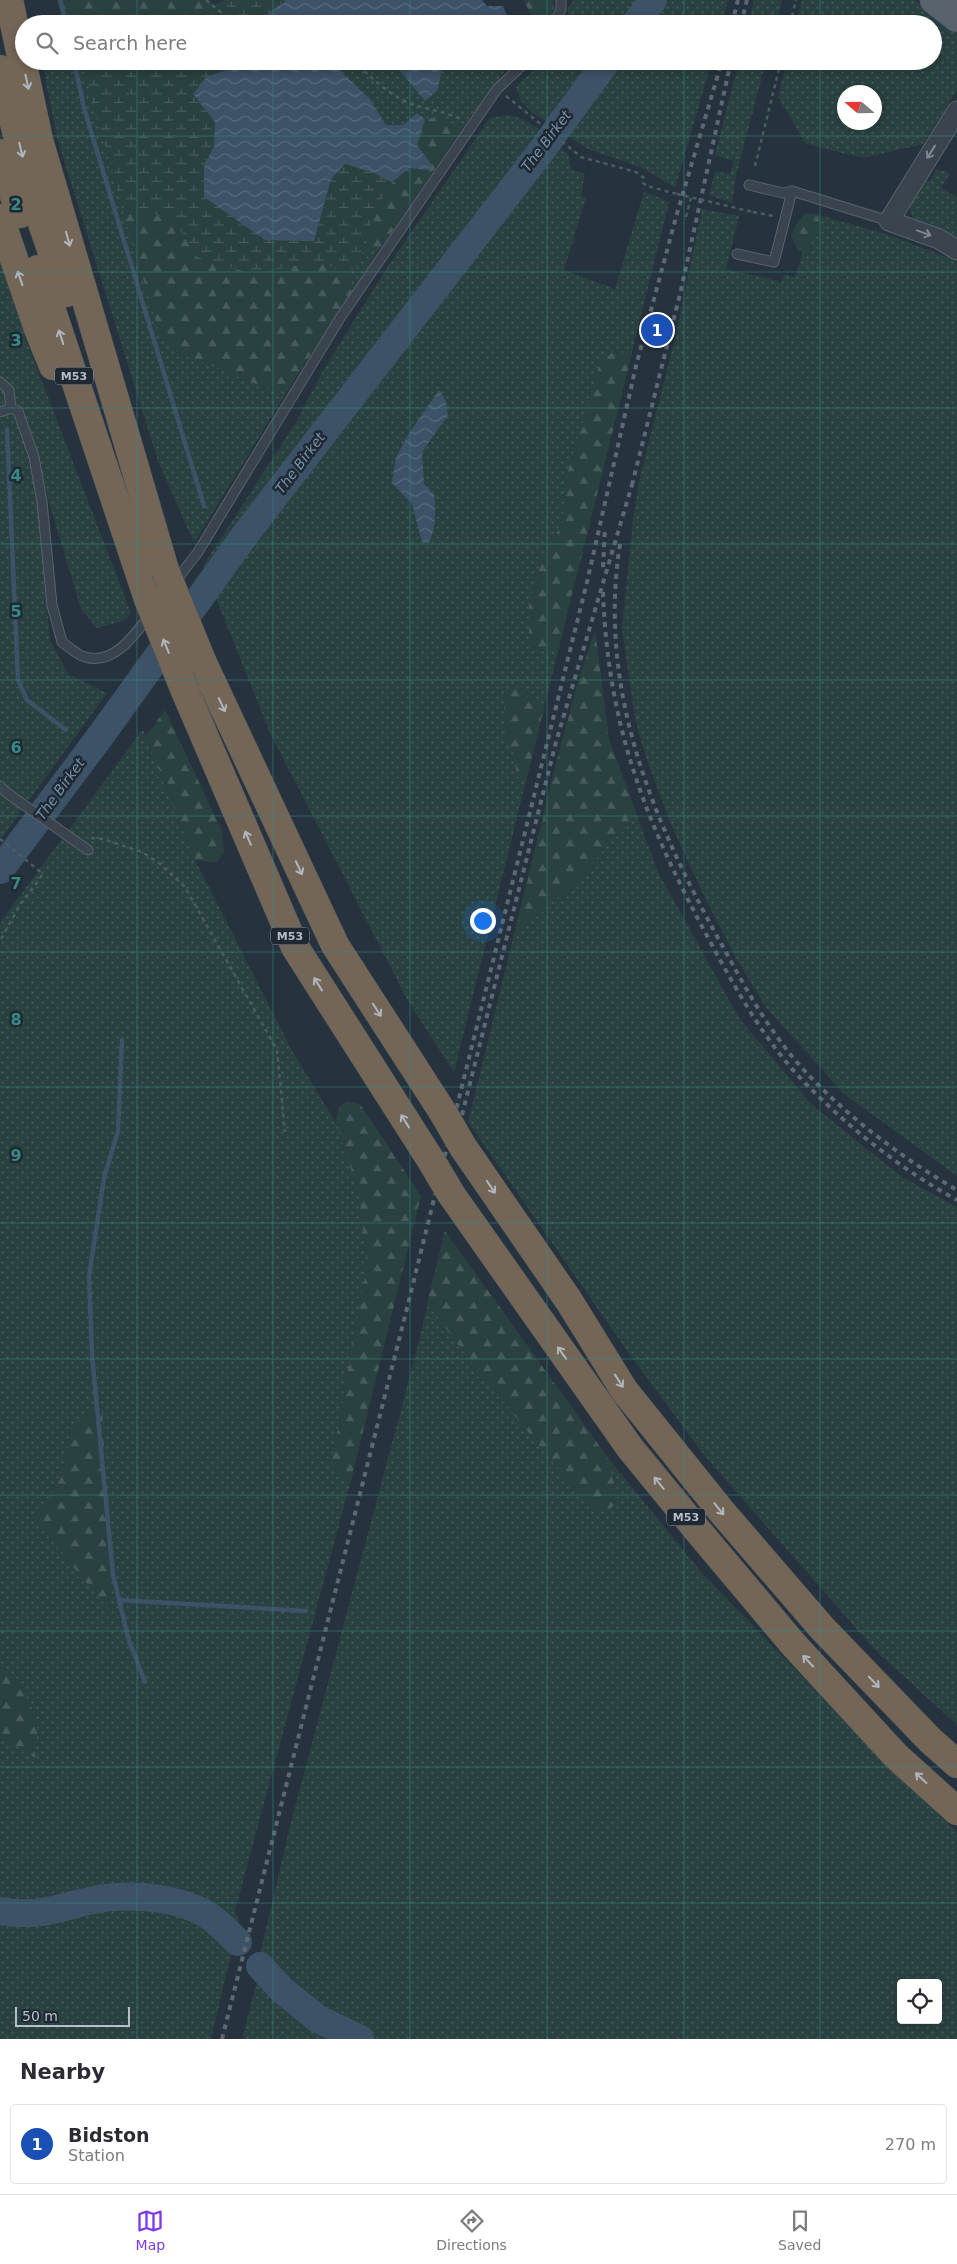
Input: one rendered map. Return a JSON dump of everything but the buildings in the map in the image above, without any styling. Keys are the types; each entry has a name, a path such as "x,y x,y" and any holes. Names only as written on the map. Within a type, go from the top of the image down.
{"highway":[{"path":"9,0 15,28"},
{"name":"M53","path":"0,69 33,197 132,487 202,661 335,945 444,1114 463,1147 569,1301 624,1390 710,1497 822,1628 930,1740 957,1764"},
{"path":"24,70 39,140 165,570"},
{"name":"M53","path":"0,154 157,600 185,691 295,947 451,1194 630,1448 793,1644 896,1756 957,1811"},
{"path":"0,218 38,329 157,600"}],"main road":[{"path":"934,0 957,18"}],"street":[{"path":"957,111 889,220 939,238 957,250"}],"lane":[{"path":"559,15 561,0"},
{"path":"0,412 11,408 18,411 34,458 42,502 52,605 62,642 84,657 102,658 130,642 157,600 198,552 340,318 497,89 517,70"},
{"path":"749,185 783,193 792,192 889,220"},
{"path":"736,254 774,262 792,192"},
{"path":"0,382 9,390 11,408"},
{"path":"0,786 7,794 88,850"}],"path":[{"path":"206,0 224,15"},
{"path":"792,15 796,0"},
{"path":"363,70 392,94 409,103 455,116 472,126"},
{"path":"755,166 779,70"},
{"path":"497,89 581,157 636,172 644,178 643,183 647,186 772,216"},
{"path":"686,216 691,198"},
{"path":"75,840 87,838 103,839 142,852 159,863 185,887 277,1050 285,1132"},
{"path":"0,839 42,872 40,879 21,903 0,941"}],"green space":[{"path":"61,0 209,0 225,15 64,15"},
{"path":"225,0 285,0 284,4 269,12 268,15 224,15 214,5"},
{"path":"524,0 553,0 554,15 531,15"},
{"path":"574,0 728,0 724,15 568,15 568,8"},
{"path":"754,0 782,0 778,15 750,15"},
{"path":"802,0 914,0 933,15 798,15"},
{"path":"942,22 957,34 957,90 923,144 863,158 806,144 778,97 785,70 942,70"},
{"path":"44,70 505,70 442,156 312,351 194,543 158,461 57,138"},
{"path":"84,70 244,70 215,122 214,146 204,167 314,241 331,179 345,164 374,173 392,182 372,216 365,249 349,275 320,261 253,274 197,257 180,229 160,216 138,209 124,215"},
{"path":"534,70 709,70 675,188 645,169 588,149 533,113 521,101 516,87"},
{"path":"737,70 764,70 736,176 732,203 709,195 715,171 730,174 734,161 715,155"},
{"path":"510,115 527,122 541,131 569,155 571,169 585,174 581,195 586,198 564,270 615,289 644,191 669,202 454,1072 409,1003 270,733 203,566 296,422 324,369 388,266 490,118"},
{"path":"438,117 448,120 461,130 383,245 373,250 365,249 371,224 384,194 409,168 428,170 417,145 425,119"},
{"path":"936,170 944,170 950,174 941,188 957,197 957,239 919,225 912,218 908,201 924,179 929,182"},
{"path":"138,209 160,216 175,224 185,236 197,257 253,274 320,261 349,275 354,288 289,388 265,388 224,370 184,356 161,338 124,215"},
{"path":"702,209 739,216 726,269 782,282 784,275 795,277 815,214 889,235 957,261 957,1176 844,1094 765,1006 736,958 704,896 670,822 646,757 635,719 622,628 633,519 639,481 676,334"},
{"path":"805,213 815,214 822,225 808,250 798,251 791,236 796,224"},
{"path":"0,261 28,345 131,613 123,621 97,628 81,609 32,445 50,640 68,674 107,693 0,840"},
{"path":"614,351 632,354 558,650 529,651 529,604 543,557 563,522 568,471 600,363"},
{"path":"595,630 609,740 658,872 739,1018 812,1105 902,1177 957,1207 957,1725 876,1651 704,1455 627,1351 468,1122 556,763 576,689"},
{"path":"595,630 609,740 636,812 576,883 515,931 576,689"},
{"path":"517,686 543,712 526,781 517,776 514,756 504,731 504,699"},
{"path":"165,710 222,831 224,853 216,863 195,860 146,736"},
{"path":"143,729 195,860 291,1049 409,1242 350,1484 235,1911 239,1921 211,2039 0,2039 0,923"},
{"path":"347,1101 360,1104 421,1196 350,1484 336,1476 332,1462 367,1265 359,1195 336,1122 339,1108"},
{"path":"445,1231 608,1458 702,1573 856,1732 957,1832 957,2039 371,2039 320,2016 259,1958 292,1818 415,1357"},
{"path":"445,1231 608,1458 618,1501 609,1510 595,1510 581,1496 480,1374 427,1303"},
{"path":"102,1405 112,1613 35,1521 61,1478 73,1424"},
{"path":"0,1666 22,1688 38,1722 35,1758 0,1736"},
{"path":"259,1973 327,2032 343,2039 242,2039"}],"water":[{"path":"285,0 482,0 487,6 503,6 507,15 268,15 269,12 283,4"},
{"path":"227,70 340,70 370,99 386,125 403,125 417,113 425,119 417,145 432,165 428,170 409,168 392,182 374,173 345,164 331,179 314,241 265,240 204,197 204,167 214,146 215,122 193,94 206,77"},
{"path":"399,70 442,70 437,91 425,101"},
{"path":"439,390 446,401 448,415 422,452 424,484 434,494 435,500 434,525 429,543 422,542 412,504 392,483 396,457 408,435"}],"waterway":[{"path":"60,0 64,15"},
{"name":"The Birket","path":"642,15 653,0"},
{"path":"76,70 84,108 204,506"},
{"name":"The Birket","path":"0,870 99,738 248,531 539,154 600,70"},
{"path":"7,430 18,680 27,700 66,730"},
{"path":"238,526 248,531"},
{"path":"89,736 99,738"},
{"path":"122,1040 118,1131 104,1178 89,1276 92,1355 113,1575 129,1641 145,1682"},
{"path":"119,1600 306,1611"},
{"path":"0,1911 16,1913 42,1912 105,1898 144,1897 183,1904 206,1914 238,1942"},
{"path":"260,1966 282,1990 318,2019 360,2039"}],"railway":[{"path":"734,15 738,0"},
{"path":"743,15 747,0"},
{"path":"222,2039 404,1320 587,582 636,366 676,217 719,70"},
{"path":"632,485 681,290 729,70"},
{"path":"462,1115 556,742 634,478"},
{"path":"603,567 605,527"},
{"path":"620,544 615,598 617,651 624,703 637,753 654,803 674,852 698,900 759,1010 780,1041 803,1069 856,1120 895,1150 957,1190"},
{"path":"603,592 606,642 613,688 635,775 668,859 732,981 765,1034 791,1068 822,1100 896,1162 957,1200"}],"place":[{"name":"Bidston","path":"657,330"}]}
